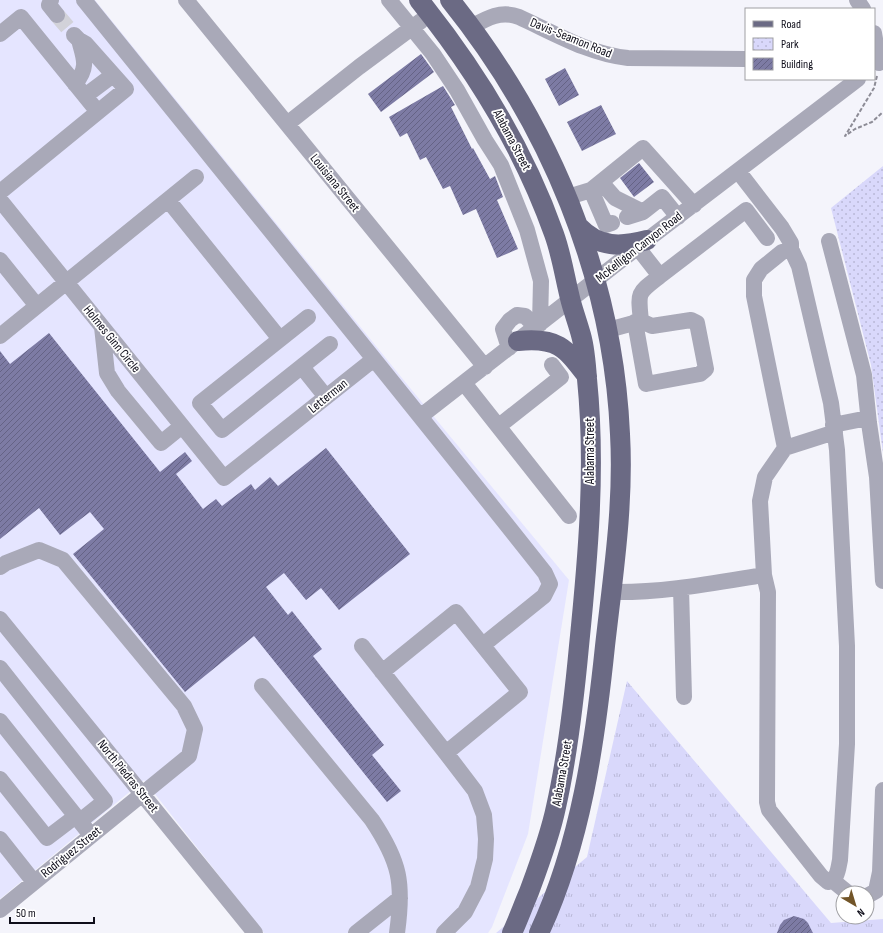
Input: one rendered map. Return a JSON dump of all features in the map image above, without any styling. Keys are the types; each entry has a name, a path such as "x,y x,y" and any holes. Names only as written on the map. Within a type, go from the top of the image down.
{"main road":[{"name":"Alabama Street","path":"450,0 498,65 528,114 568,197 579,227 608,330 617,386 621,472 618,520 599,709 585,791 567,862 539,933"},
{"name":"Alabama Street","path":"424,7 467,64 515,144 531,177 555,237 582,336 587,376 590,416 591,477 588,552 574,699 565,763 556,810 536,873 512,933"},
{"path":"579,227 594,239 606,244 642,244"},
{"path":"514,344 542,340 554,343 565,349 574,358 587,376"}],"street":[{"path":"51,0 49,5 57,15"},
{"path":"84,0 421,416 545,574 550,584 544,596 483,645"},
{"name":"Louisiana Street","path":"186,0 485,367"},
{"path":"389,0 433,54 457,90 501,165 527,230 541,281 538,325"},
{"path":"287,124 359,67 413,28 424,7"},
{"name":"Davis-Seamon Road","path":"471,27 492,16 507,14 519,17 593,50 618,57 745,59"},
{"path":"0,34 21,17 98,112"},
{"path":"0,192 126,90 86,44 76,37 84,62 80,90"},
{"path":"875,39 879,63"},
{"path":"80,90 113,75"},
{"name":"McKelligon Canyon Road","path":"421,416 642,244 857,80"},
{"path":"568,197 596,186 643,148 694,205"},
{"path":"738,171 791,243 791,249 799,266 831,403 834,428 837,450 847,646 847,729 840,860 837,875 828,882 769,810 767,802 768,592 764,575 760,501 765,477 785,448 834,428 868,418"},
{"path":"0,336 66,282 97,266 144,228 168,200 196,177"},
{"path":"627,217 643,212 676,185"},
{"path":"596,186 615,198 643,212"},
{"path":"596,186 606,225 612,223"},
{"path":"662,197 678,217"},
{"name":"Holmes Ginn Circle","path":"0,200 224,478"},
{"path":"168,200 280,339"},
{"path":"608,330 638,322 652,326 691,320 697,323 706,369 700,374 646,384 638,322 638,298 642,290 660,276 746,210 762,202"},
{"path":"746,210 767,238"},
{"path":"829,241 864,375 868,418 877,477 883,581"},
{"path":"642,244 660,276"},
{"path":"785,448 754,296 754,280 761,269 782,252 791,249"},
{"path":"0,260 37,306"},
{"path":"514,344 503,328 510,320 517,315 525,316 538,325"},
{"path":"308,317 200,403 222,430 330,344"},
{"path":"102,326 108,373 118,391 161,444 182,426"},
{"name":"Letterman","path":"224,478 374,359"},
{"path":"498,426 560,377 552,365"},
{"path":"302,367 326,397"},
{"path":"464,383 570,516"},
{"name":"Rodriguez Street","path":"0,567 6,562 39,550 64,560 184,706 195,729 189,756 0,909"},
{"path":"611,592 632,593 681,588 764,575"},
{"path":"681,588 684,697"},
{"path":"382,672 456,612 483,645 520,692 446,753"},
{"name":"North Piedras Street","path":"0,619 255,933"},
{"path":"362,646 475,791 484,815 486,839 485,859 478,887 465,912 444,933"},
{"path":"0,668 105,801 47,838 0,779"},
{"path":"262,686 372,820 386,841 396,862 401,887 397,933"},
{"path":"0,721 91,835"},
{"path":"875,892 880,872 883,790"},
{"path":"0,839 34,882"},
{"path":"832,880 838,885"},
{"path":"356,933 400,898"}],"path":[{"path":"879,63 874,88 845,136 855,129 872,122 883,112"}],"shaded area":[{"path":"0,0 95,0 406,383 569,580 528,834 492,927 488,933 264,933 144,780 0,899"}],"green space":[{"path":"883,166 883,453 871,365 831,208"},
{"path":"627,681 831,923 835,923 835,925 875,925 875,920 883,919 883,933 496,933 587,857"}],"building":[{"path":"421,54 434,72 381,112 368,94"},
{"path":"565,68 579,95 559,106 545,79"},
{"path":"443,86 455,105 451,107 472,149 473,148 490,179 495,176 503,197 497,200 518,249 497,258 476,209 463,215 450,186 443,189 426,157 420,160 407,133 400,137 389,117"},
{"path":"601,105 616,134 582,151 567,122"},
{"path":"639,163 654,182 634,197 620,178"},
{"path":"49,333 160,472 185,452 192,461 176,474 203,509 216,499 222,506 251,484 255,490 270,477 278,486 326,448 410,554 339,610 321,588 306,600 284,573 266,587 288,615 292,611 322,649 313,656 384,745 372,755 401,791 387,802 254,636 185,692 73,554 104,529 90,512 60,535 39,508 0,539 0,351 10,364"},
{"path":"794,916 804,919 808,923 813,933 777,933 784,920"}],"tunnel":[{"path":"57,15 74,35"}]}
